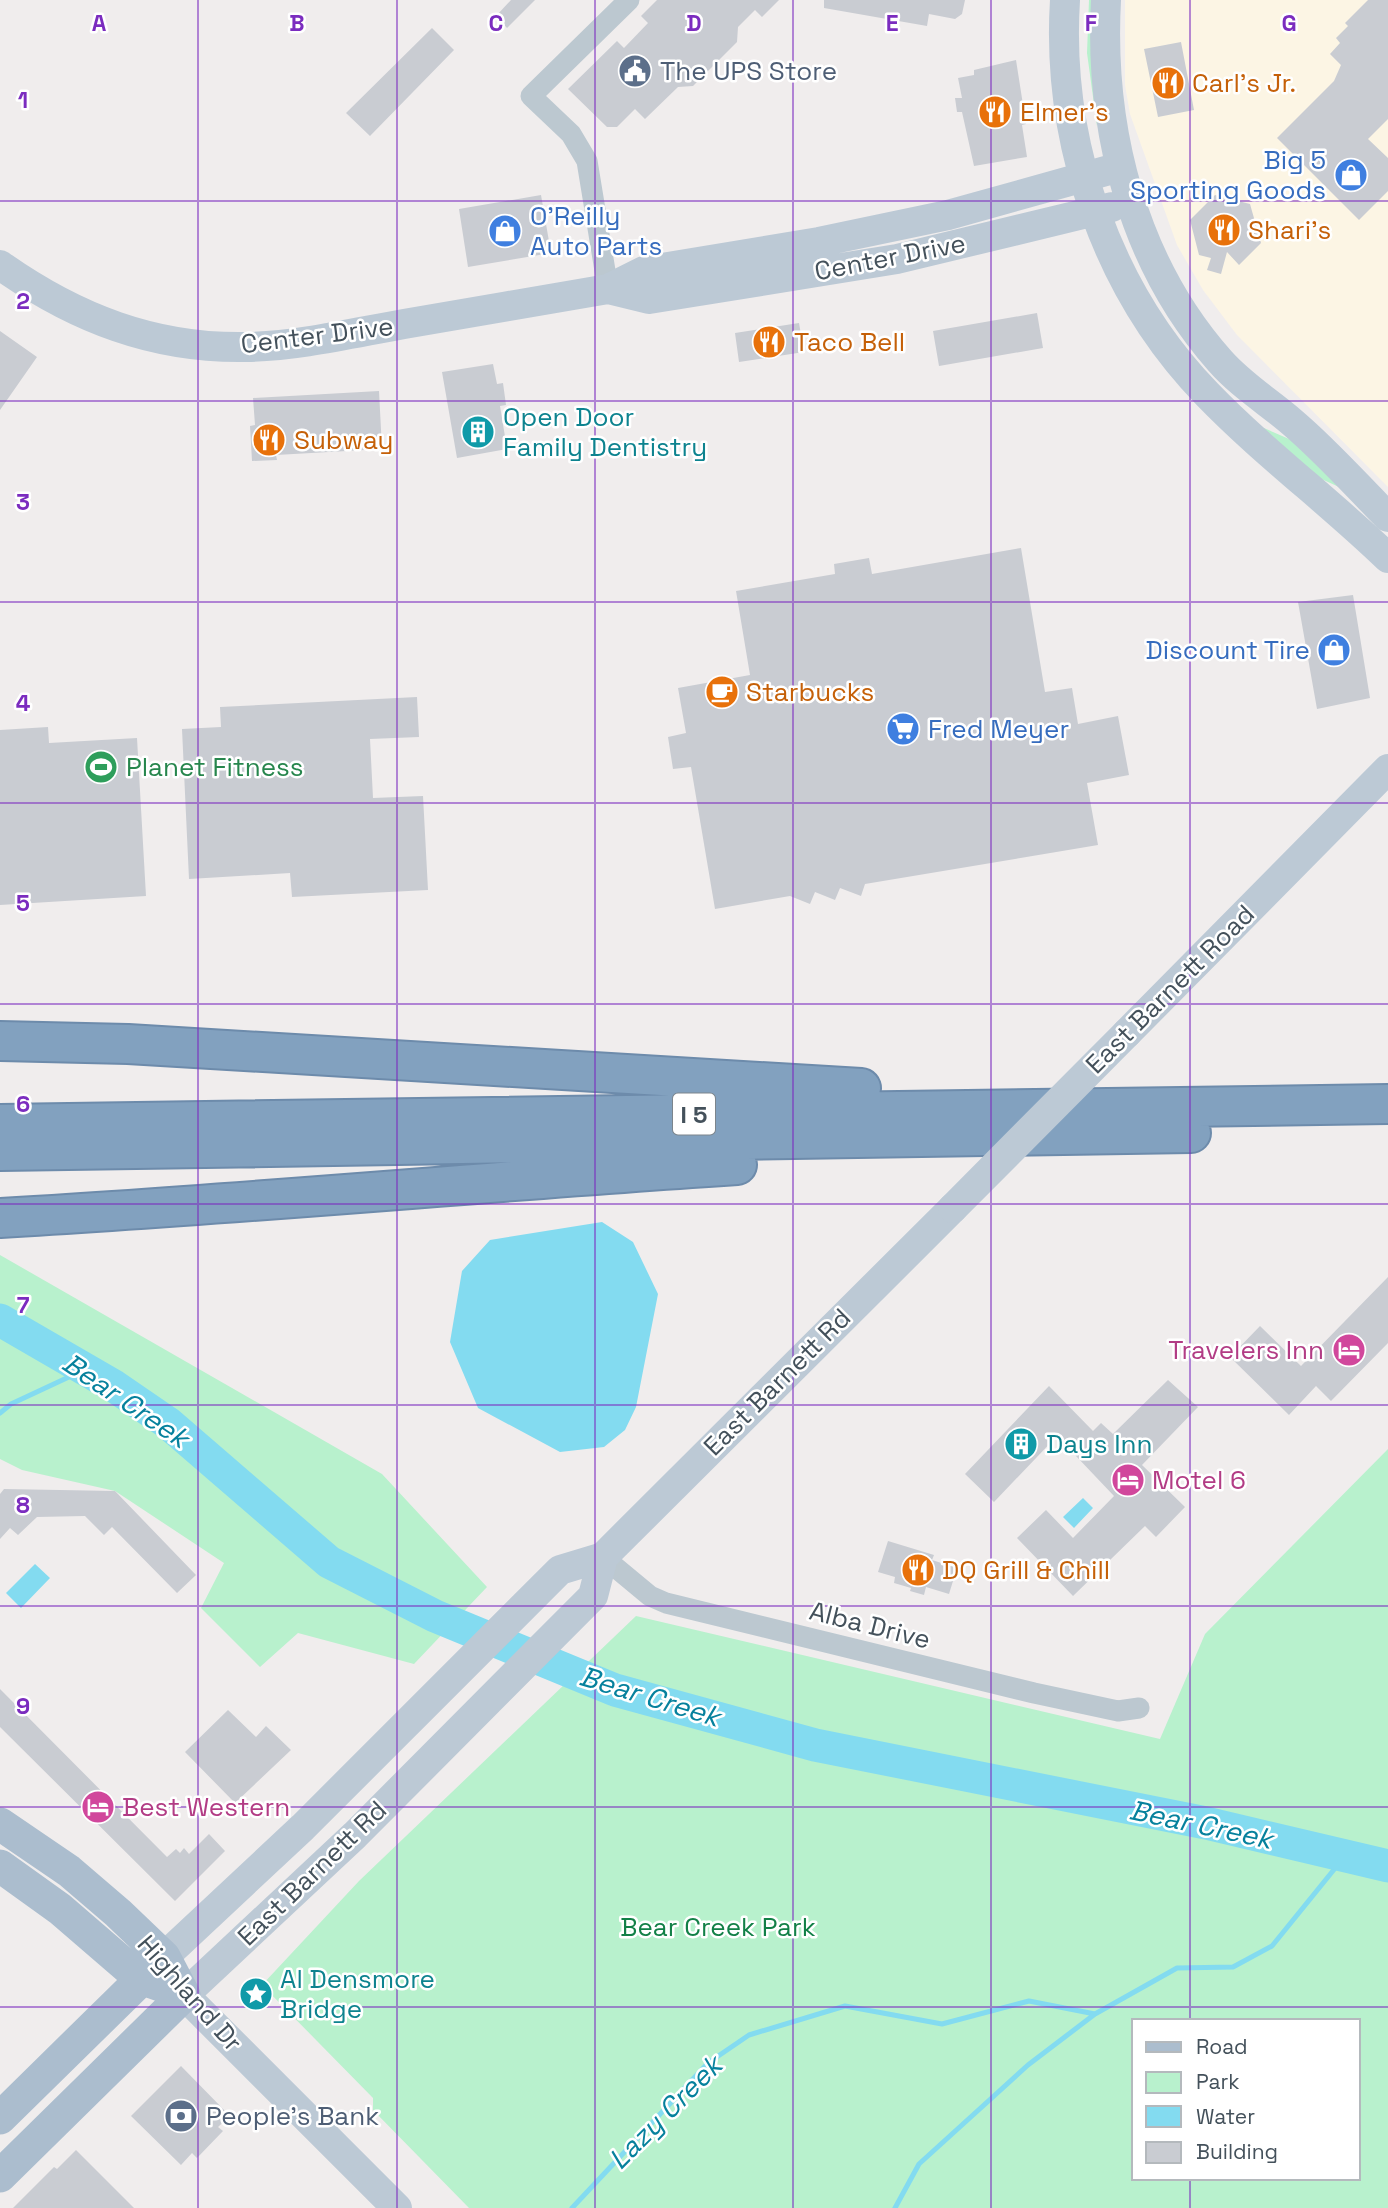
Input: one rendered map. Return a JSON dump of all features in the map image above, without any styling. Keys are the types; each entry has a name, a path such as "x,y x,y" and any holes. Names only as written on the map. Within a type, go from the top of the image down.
{"highway":[{"path":"0,1041 128,1044 985,1095 1111,1106"},
{"name":"I 5","path":"0,1124 1388,1104"},
{"name":"I 5","path":"0,1151 1388,1130"},
{"path":"0,1218 152,1210 386,1188 878,1156 1081,1136"}],"main road":[{"path":"1065,0 1069,109 1084,178 1094,211 1138,304 1172,355 1256,443 1388,558"},
{"path":"1106,0 1108,97 1120,167 1129,203 1161,277 1187,318 1219,360 1256,395 1295,424 1388,517"},
{"name":"Center Drive","path":"0,265 40,293 88,318 168,340 247,347 349,334 608,289 644,271 819,242 948,215 1120,167"},
{"name":"Center Drive","path":"608,289 649,299 897,259 1129,203"},
{"name":"East Barnett Road","path":"953,1208 1388,769"},
{"name":"East Barnett Rd","path":"0,2118 152,1968 303,1827 560,1570 603,1557 953,1208"},
{"name":"East Barnett Rd","path":"0,2176 184,1994 346,1843 593,1596 603,1557"},
{"name":"Highland Dr","path":"0,1824 69,1871 152,1968"},
{"name":"Highland Dr","path":"0,1866 60,1909 152,1968"},
{"path":"152,1968 184,1994"},
{"name":"Highland Dr","path":"184,1994 397,2208"}],"street":[{"path":"608,289 587,161 572,134 531,96 629,0"},
{"name":"Alba Drive","path":"603,1557 650,1596 666,1603 1046,1696 1118,1711 1139,1708"}],"shaded area":[{"path":"1125,0 1388,0 1388,487 1237,335 1203,290 1177,245 1130,114 1125,85"}],"green space":[{"path":"1089,0 1097,0 1097,126 1087,53"},
{"path":"1264,428 1296,442 1339,487 1306,472 1260,429"},
{"path":"0,1255 382,1474 487,1587 414,1664 298,1633 260,1667 201,1608 224,1563 115,1491 22,1470 0,1459"},
{"name":"Bear Creek Park","path":"1388,1449 1388,2208 469,2208 373,2110 373,2098 262,1985 359,1881 636,1616 1160,1739 1205,1634"}],"water":[{"path":"602,1222 633,1242 658,1294 636,1407 625,1430 604,1447 560,1452 478,1408 450,1342 462,1271 490,1240"},
{"path":"1083,1498 1093,1508 1074,1528 1063,1517"},
{"path":"35,1564 50,1578 21,1608 6,1593"}],"building":[{"path":"511,0 535,0 507,28 496,16"},
{"path":"657,0 779,0 762,17 755,10 738,27 737,42 693,86 678,87 645,119 635,109 617,127 607,127 568,89 617,41 624,48 648,23 641,16"},
{"path":"824,0 965,0 962,14 955,19 929,14 927,26 824,8"},
{"path":"1368,0 1388,0 1388,119 1368,139 1388,158 1388,191 1359,220 1277,138 1334,81 1341,65 1330,54 1340,43 1336,38 1348,26 1345,23"},
{"path":"432,28 454,50 370,136 346,113"},
{"name":"Carl's Jr.","path":"1181,42 1194,110 1158,117 1144,49"},
{"name":"Elmer's","path":"1016,60 1026,124 1022,125 1027,157 974,166 962,112 957,112 955,98 962,98 958,78 974,75 974,70"},
{"name":"O'Reilly Auto Parts","path":"541,195 551,253 468,267 459,209"},
{"name":"Shari's","path":"1215,195 1250,204 1261,243 1239,265 1227,252 1221,274 1207,270 1211,258 1199,255 1190,220"},
{"path":"1037,313 1043,348 939,366 933,331"},
{"name":"Taco Bell","path":"799,323 804,352 739,362 735,333"},
{"path":"0,331 37,357 0,410"},
{"path":"493,364 497,384 503,383 506,405 500,406 507,449 457,458 442,372"},
{"path":"379,391 382,449 276,455 277,460 252,461 250,426 255,425 253,398"},
{"name":"Fred Meyer","path":"1021,548 1045,692 1072,688 1078,724 1118,716 1129,775 1087,783 1098,845 865,884 861,896 840,888 835,900 815,892 810,904 790,896 715,909 691,767 673,769 668,737 686,733 678,688 750,675 736,591 835,574 834,564 869,558 872,574"},
{"name":"Discount Tire","path":"1353,595 1370,698 1317,709 1298,602"},
{"path":"417,697 419,737 370,739 373,798 423,796 428,890 292,897 290,873 189,879 182,729 221,727 220,707"},
{"path":"48,727 49,743 137,738 146,896 0,905 0,730"},
{"name":"Travelers Inn","path":"1388,1277 1388,1343 1331,1401 1316,1386 1289,1415 1230,1357 1260,1326 1301,1366"},
{"name":"Motel 6","path":"1168,1380 1198,1407 1142,1465 1185,1507 1156,1537 1145,1526 1073,1596 1017,1538 1046,1510 1073,1538 1114,1496 1057,1436 994,1502 965,1474 1049,1386 1093,1431 1101,1423 1113,1434"},
{"path":"4,1489 115,1491 196,1575 177,1593 112,1527 104,1535 85,1516 37,1517 18,1535 10,1528 0,1539 0,1494"},
{"name":"DQ Grill & Chill","path":"888,1541 934,1555 932,1560 957,1568 949,1594 926,1587 924,1595 910,1591 911,1588 894,1583 895,1577 878,1572"},
{"name":"Best Western","path":"0,1689 167,1857 176,1849 180,1853 184,1848 189,1854 209,1834 225,1851 175,1901 0,1727"},
{"path":"228,1710 256,1737 266,1726 291,1750 235,1803 185,1752"},
{"name":"People's Bank","path":"181,2066 230,2116 218,2127 223,2131 197,2158 192,2153 181,2165 131,2116"},
{"path":"76,2150 134,2208 13,2208 54,2167 57,2169"}],"waterway":[{"name":"Bear Creek","path":"0,1320 114,1386 168,1423 329,1562 435,1616 615,1690 815,1745 1206,1823 1388,1866"},
{"path":"0,1413 11,1404 86,1369"},
{"path":"895,2208 919,2164 1028,2065 1095,2014 1177,1968 1233,1967 1272,1946 1345,1856"},
{"name":"Lazy Creek","path":"572,2208 708,2063 749,2035 845,2006 942,2024 1029,2001 1095,2014"}],"place":[{"name":"The UPS Store","path":"635,71"},
{"name":"Carl's Jr.","path":"1168,83"},
{"name":"Elmer's","path":"995,112"},
{"name":"Big 5 Sporting Goods","path":"1351,175"},
{"name":"Shari's","path":"1224,230"},
{"name":"O'Reilly Auto Parts","path":"505,231"},
{"name":"Taco Bell","path":"769,342"},
{"name":"Open Door Family Dentistry","path":"478,432"},
{"name":"Subway","path":"269,440"},
{"name":"Discount Tire","path":"1334,650"},
{"name":"Starbucks","path":"722,692"},
{"name":"Fred Meyer","path":"903,729"},
{"name":"Planet Fitness","path":"101,767"},
{"name":"Travelers Inn","path":"1349,1350"},
{"name":"Days Inn","path":"1021,1444"},
{"name":"Motel 6","path":"1128,1480"},
{"name":"DQ Grill & Chill","path":"918,1570"},
{"name":"Best Western","path":"98,1807"},
{"name":"Al Densmore Bridge","path":"256,1994"},
{"name":"People's Bank","path":"181,2116"}]}
